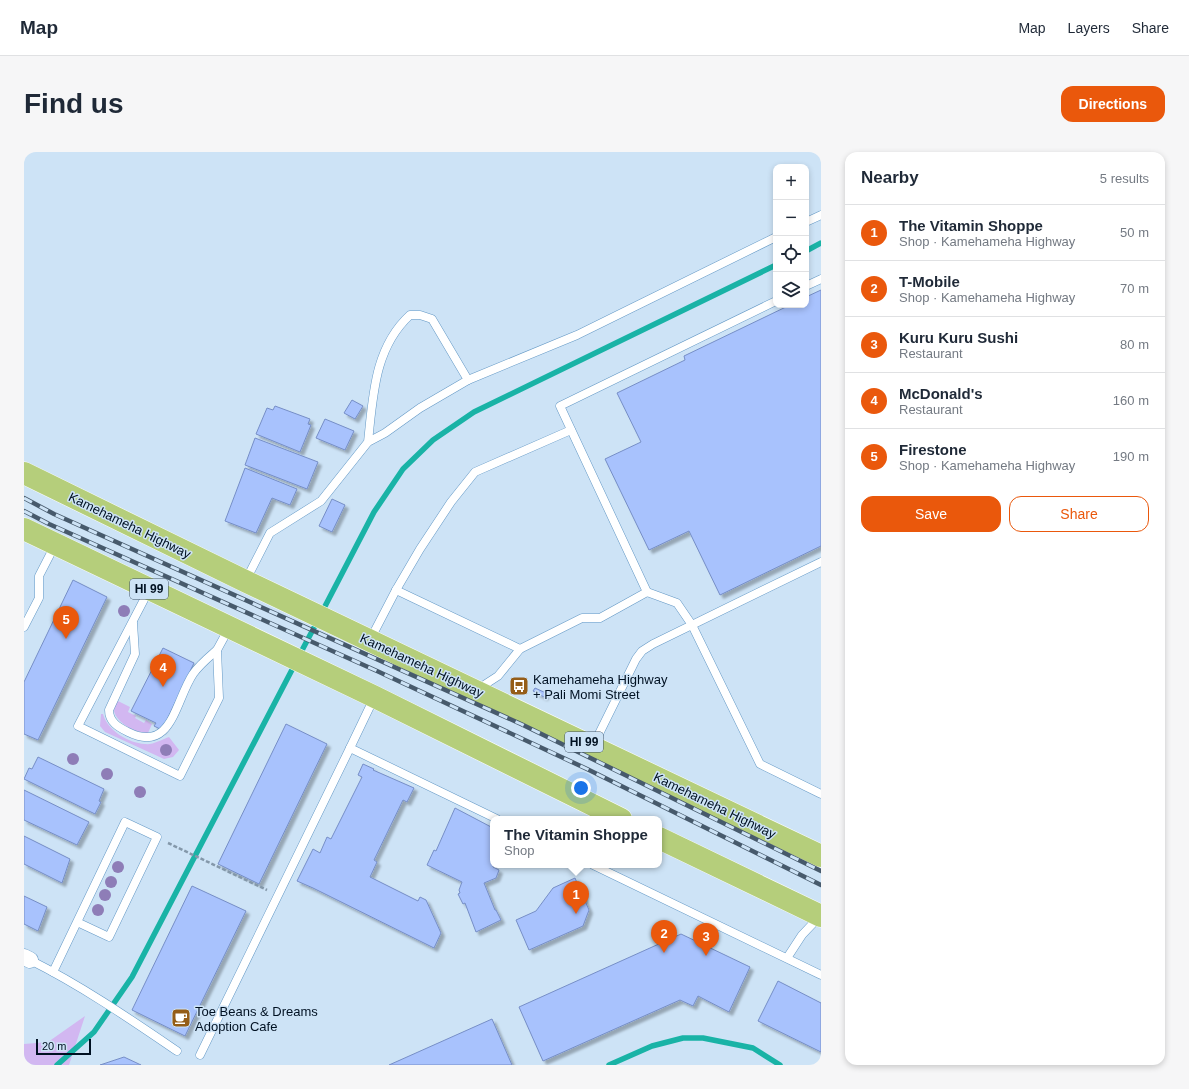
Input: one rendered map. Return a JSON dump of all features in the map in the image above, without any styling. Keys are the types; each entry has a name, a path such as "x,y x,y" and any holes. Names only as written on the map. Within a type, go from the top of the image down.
{"main road":[{"name":"Kamehameha Highway","path":"24,473 369,641 477,690 821,856"},
{"name":"HI 99","path":"24,529 229,628 275,648 615,816"},
{"path":"662,839 792,903 821,912"}],"lane":[{"path":"809,221 821,215"},
{"path":"245,581 270,533 320,501 368,442 384,433 420,408 468,380 577,335 773,237"},
{"path":"809,285 821,279"},
{"path":"773,302 560,406 647,592 677,603 692,625 760,764 821,794"},
{"path":"368,442 375,379 386,346 400,324 410,315 420,315 432,319 468,380"},
{"path":"369,641 396,590 451,502 475,472 571,430"},
{"path":"24,627 39,598 40,576 56,544"},
{"path":"593,746 636,659 642,651 653,644 821,562"},
{"path":"149,589 78,726 180,776 219,698 217,650"},
{"path":"396,590 520,649"},
{"path":"477,690 498,676 520,649 582,618 600,618 647,592"},
{"path":"132,623 135,654 109,710 111,720 114,724 138,737 152,738 165,730 193,674 201,664 217,650 229,628"},
{"path":"200,1055 375,697"},
{"path":"350,748 491,816"},
{"path":"53,972 77,922 125,822 157,837 109,937 77,922"},
{"path":"599,868 821,975"},
{"path":"787,958 802,935 821,912"},
{"path":"27,959 53,972 98,999 177,1051"}],"path":[{"path":"162,840 278,894"}],"shaded area":[{"path":"116,700 130,707 128,712 136,716 135,718 144,723 146,720 152,724 148,733 143,733 132,729 119,720 114,711"},
{"path":"101,714 103,714 105,720 119,735 125,738 138,743 151,744 169,737 179,750 173,757 164,759 105,732 100,726"},
{"path":"85,1016 69,1065 24,1065 24,1044 48,1042"}],"building":[{"path":"821,290 821,546 720,595 689,531 649,550 605,459 641,442 617,393 685,360 684,356 784,308 809,308 809,296"},
{"path":"352,400 363,406 355,419 344,413"},
{"path":"275,406 310,419 308,424 311,425 300,452 256,434 267,408 273,410"},
{"path":"325,419 354,431 345,450 316,438"},
{"path":"255,438 318,462 307,489 245,465"},
{"path":"245,468 297,489 290,505 272,498 256,533 225,521"},
{"path":"332,499 345,505 332,532 319,526"},
{"path":"73,580 107,597 38,740 24,734 24,682"},
{"path":"163,648 194,663 162,730 154,726 156,723 131,711"},
{"path":"535,688 546,693 544,697 533,691"},
{"path":"286,724 327,744 259,884 218,864"},
{"path":"38,757 104,789 99,801 101,802 95,814 24,779 29,768 32,769"},
{"path":"363,764 414,788 407,802 403,800 374,860 377,862 370,877 418,901 420,897 426,900 441,933 434,948 297,881 313,849 320,853 327,837 331,839 362,777 358,775"},
{"path":"24,790 89,822 77,845 24,820"},
{"path":"455,808 490,826 490,868 499,870 496,878 484,883 495,910 501,920 476,932 465,903 463,904 458,894 460,893 459,890 462,882 427,865 434,850 436,851"},
{"path":"24,836 70,859 62,883 24,864"},
{"path":"575,878 589,910 583,926 529,950 516,920 536,911 553,888"},
{"path":"192,886 246,911 185,1036 132,1010"},
{"path":"24,896 47,907 38,931 24,924"},
{"path":"681,934 750,967 729,1012 698,996 693,1006 680,1000 543,1061 519,1007"},
{"path":"778,981 821,1003 821,1052 758,1021"},
{"path":"492,1019 512,1065 389,1065"},
{"path":"124,1057 141,1065 100,1065"}],"waterway":[{"path":"809,249 821,243"},
{"path":"322,612 374,512 403,469 433,440 474,412 773,266"},
{"path":"299,656 318,620"},
{"path":"57,1065 94,1032 132,977 295,664"},
{"path":"609,1065 652,1046 683,1038 703,1038 753,1048 780,1065"}],"railway":[{"path":"24,498 54,514 521,724 821,871"},
{"path":"24,511 49,524 377,671 587,769 821,885"}],"place":[{"name":"Firestone","path":"66,639"},
{"name":"Kamehameha Highway + Pali Momi Street","path":"519,686"},
{"name":"McDonald's","path":"163,687"},
{"name":"The Vitamin Shoppe","path":"576,914"},
{"name":"T-Mobile","path":"664,953"},
{"name":"Kuru Kuru Sushi","path":"706,956"},
{"name":"Toe Beans & Dreams Adoption Cafe","path":"181,1018"}]}
